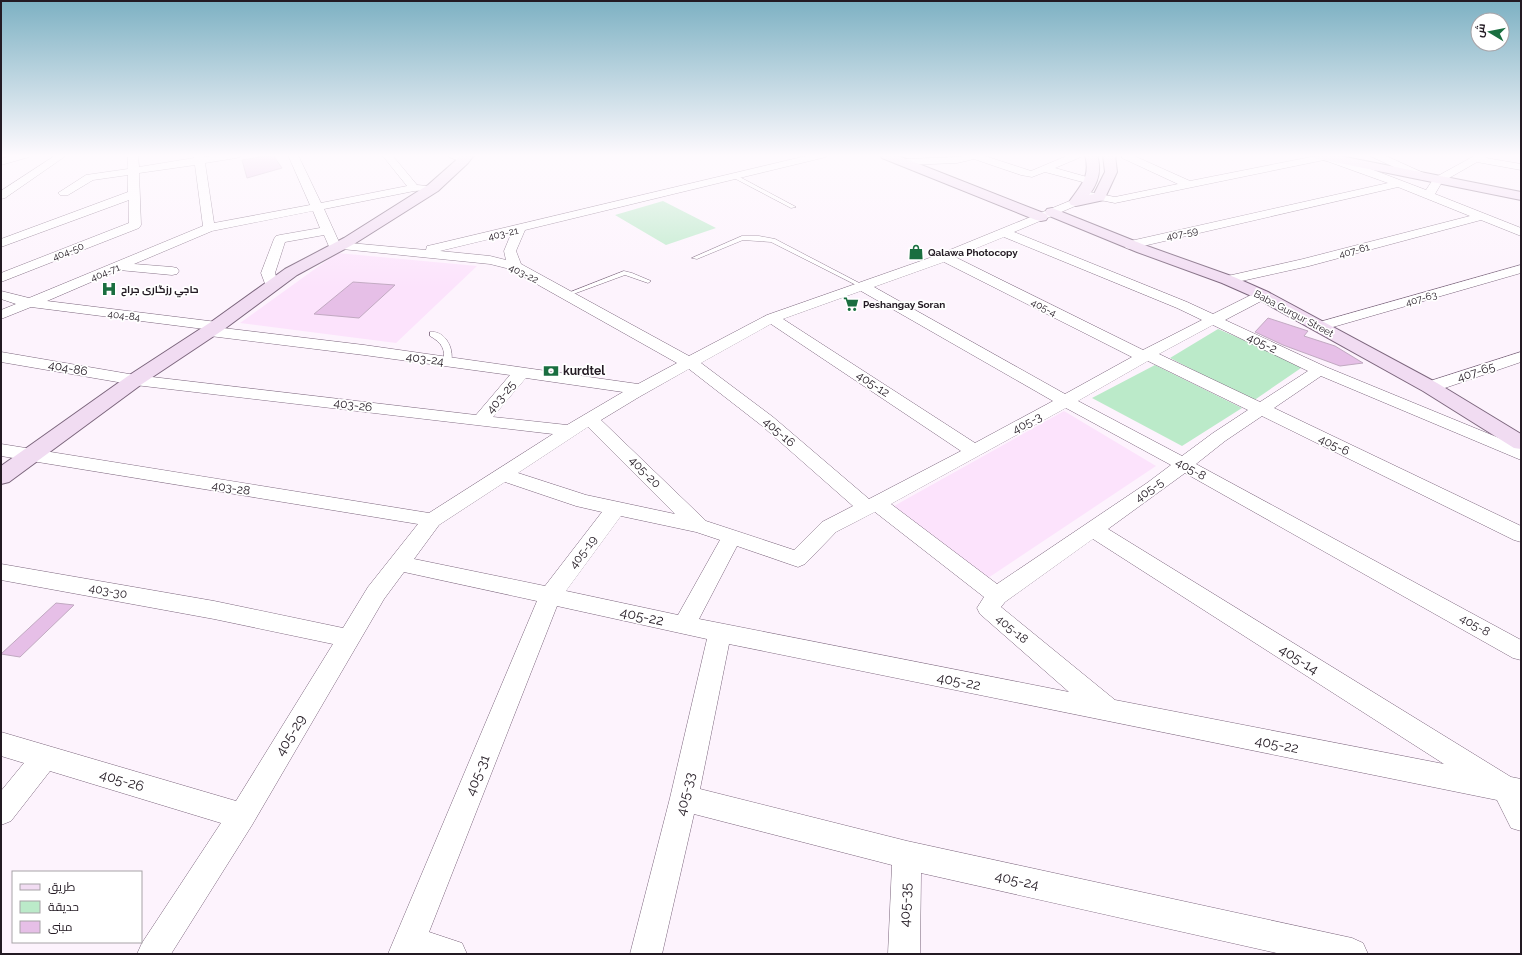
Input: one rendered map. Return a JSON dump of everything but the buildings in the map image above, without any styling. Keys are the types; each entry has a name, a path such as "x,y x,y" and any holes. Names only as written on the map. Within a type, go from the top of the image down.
{"street":[{"path":"1,243 119,200"},
{"name":"404-50","path":"1,278 135,224 134,200"},
{"path":"205,200 209,228"},
{"path":"314,200 328,230 339,246"},
{"name":"404-71","path":"1,315 209,228 355,200"},
{"path":"1,477 135,380 214,329 291,272 339,246 414,200"},
{"name":"403-21","path":"417,253 638,200"},
{"name":"Baba Gurgur Street","path":"1005,200 1228,280 1262,295 1430,387 1521,443"},
{"name":"405-29","path":"153,954 242,816 376,593 432,520 570,431 640,389 772,318 944,257 1046,215 1077,200"},
{"name":"407-59","path":"1130,244 1329,200"},
{"path":"1437,200 1521,232"},
{"name":"407-61","path":"1228,280 1304,263 1480,217"},
{"path":"1503,226 1521,229"},
{"path":"515,266 510,251 519,229"},
{"path":"272,286 268,273 280,239 328,230"},
{"name":"405-2","path":"1003,232 1182,305 1320,370 1521,454"},
{"name":"403-22","path":"339,246 490,260 515,266 686,363"},
{"name":"405-4","path":"944,257 1145,355"},
{"path":"118,267 172,271"},
{"name":"407-63","path":"1321,326 1521,269"},
{"name":"405-8","path":"862,286 1065,401 1183,464 1521,651"},
{"name":"404-84","path":"1,295 30,303 214,329"},
{"name":"405-3","path":"732,537 798,559 828,527 872,506 974,451 1145,355 1262,295"},
{"name":"405-12","path":"772,318 974,451"},
{"name":"403-24","path":"214,329 640,389"},
{"name":"405-6","path":"1145,355 1521,535"},
{"name":"404-86","path":"1,357 135,380"},
{"name":"407-65","path":"1430,387 1521,357"},
{"name":"405-16","path":"686,363 700,369 872,506"},
{"name":"405-5","path":"997,596 1219,437 1320,370"},
{"name":"403-25","path":"481,420 522,373"},
{"name":"403-26","path":"135,380 570,431"},
{"name":"405-20","path":"590,419 699,526"},
{"name":"403-28","path":"1,450 432,520"},
{"path":"502,474 583,501 699,526 732,537 684,625"},
{"name":"405-18","path":"872,506 997,596 988,608 1109,710"},
{"name":"405-19","path":"550,596 616,508"},
{"name":"405-14","path":"1092,529 1513,791"},
{"name":"405-22","path":"399,563 720,633 1513,791"},
{"name":"403-30","path":"1,572 214,610 349,638"},
{"name":"405-31","path":"406,948 550,596"},
{"name":"405-33","path":"646,954 684,798 720,633"},
{"name":"405-26","path":"1,744 242,816"},
{"path":"1,812 45,757"},
{"path":"1513,791 1521,818"},
{"name":"405-24","path":"684,798 907,855 1352,954"},
{"name":"405-35","path":"904,954 907,855"},
{"path":"406,948 451,954"}],"lane":[{"path":"779,200 793,207"},
{"path":"695,258 742,238 773,240 862,286"},
{"path":"566,295 624,273 648,281"},
{"path":"433,334 444,341 447,346 449,352 447,362"}],"shaded area":[{"path":"337,253 477,266 396,343 240,323"},
{"path":"1064,411 1156,466 988,578 894,506"}],"green space":[{"path":"663,201 716,228 666,245 615,215"},
{"path":"1218,329 1304,366 1253,401 1170,358"},
{"path":"1155,365 1242,408 1182,446 1092,398"}],"place":[{"name":"Qalawa Photocopy","path":"916,252"},
{"name":"حاجي رزگارى جراح","path":"109,289"},
{"name":"Peshangay Soran","path":"851,304"},
{"name":"kurdtel","path":"551,371"}]}
